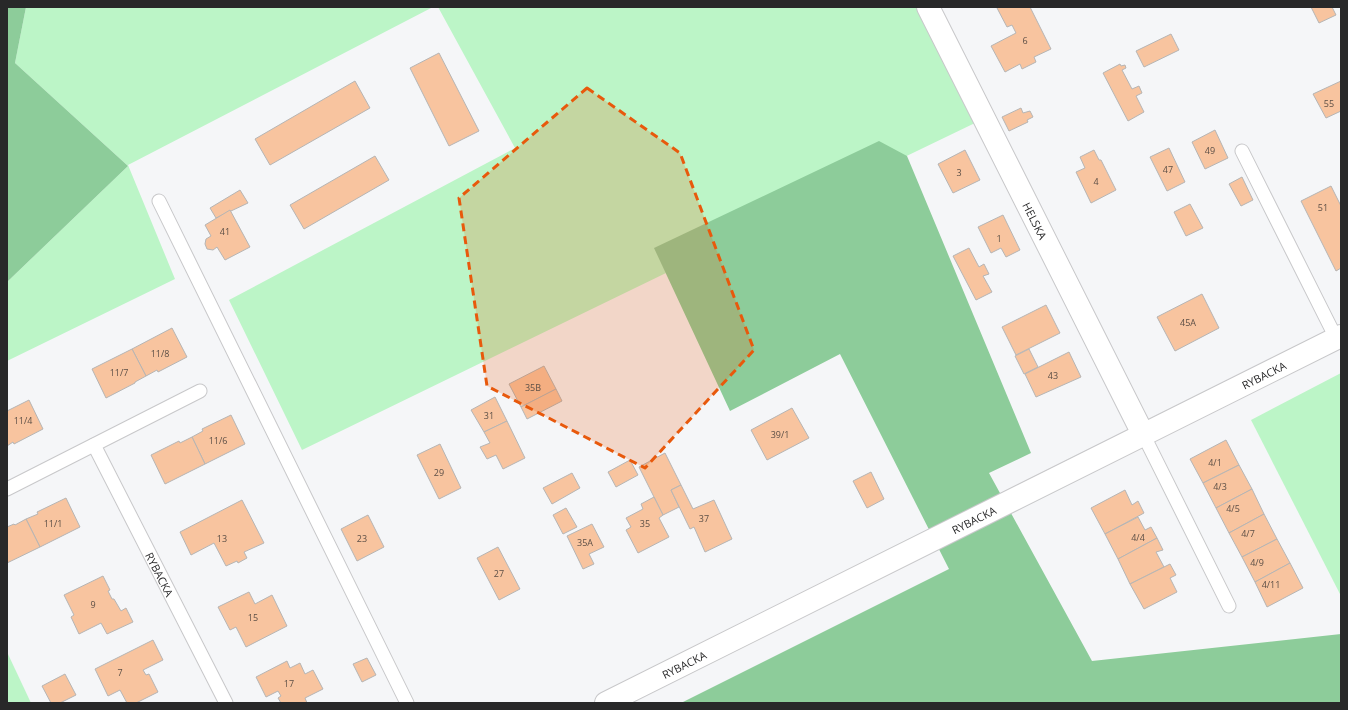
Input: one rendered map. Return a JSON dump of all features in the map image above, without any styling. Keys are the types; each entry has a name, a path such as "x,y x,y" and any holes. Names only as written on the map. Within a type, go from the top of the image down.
{"street":[{"name":"HELSKA","path":"928,7 1143,434"},
{"name":"RYBACKA","path":"606,703 1338,337"}],"lane":[{"path":"1242,151 1338,337"},
{"path":"159,201 406,703"},
{"path":"7,489 200,391"},
{"path":"1143,434 1229,606"},
{"name":"RYBACKA","path":"94,445 226,703"}],"highlighted area":[{"path":"587,88 680,153 754,350 645,468 487,386 459,198"}],"green space":[{"path":"7,7 26,7 15,63 128,166 7,282"},
{"path":"26,7 433,7 128,165 175,279 7,361 7,282 128,166 15,63"},
{"path":"438,7 917,7 975,123 890,164 655,248 666,273 302,450 229,300 515,148"},
{"path":"879,141 907,156 1031,453 989,473 1092,661 1341,634 1341,703 681,703 949,569 840,354 730,411 654,248"},
{"path":"1341,373 1341,596 1251,420"},
{"path":"7,652 31,703 7,703"}],"building":[{"path":"1030,7 1051,49 1034,57 1036,62 1022,69 1020,64 1005,72 991,46 1016,33 1012,25 1007,27 997,8"},
{"path":"1311,7 1332,7 1336,15 1319,23"},
{"path":"1171,34 1179,50 1144,67 1136,51"},
{"path":"439,53 479,131 449,146 410,68"},
{"path":"1120,64 1121,66 1125,65 1126,68 1122,70 1132,89 1139,86 1142,93 1136,96 1144,112 1128,121 1103,73"},
{"path":"355,81 370,108 270,165 255,139"},
{"path":"1341,81 1341,111 1326,118 1313,94"},
{"path":"1021,108 1023,113 1030,111 1033,117 1027,120 1028,122 1009,131 1002,117"},
{"path":"1215,130 1228,158 1205,169 1192,142"},
{"path":"1169,148 1185,182 1167,191 1150,157"},
{"path":"965,150 980,180 953,193 938,164"},
{"path":"1094,150 1099,160 1101,160 1116,190 1091,203 1076,172 1085,168 1080,157"},
{"path":"375,156 389,180 304,229 290,205"},
{"path":"1242,177 1253,200 1241,206 1229,184"},
{"path":"1331,186 1341,206 1341,268 1336,271 1301,201"},
{"path":"240,190 248,203 216,218 210,208"},
{"path":"1190,204 1203,228 1186,236 1174,212"},
{"path":"230,210 250,247 225,260 217,247 213,250 207,249 205,244 206,239 211,236 205,225"},
{"path":"1003,215 1020,250 1006,257 1001,248 991,253 978,227"},
{"path":"969,248 979,267 984,264 989,274 983,276 992,292 976,300 953,256"},
{"path":"1202,294 1219,328 1175,351 1157,317"},
{"path":"1046,305 1060,333 1016,355 1002,327"},
{"path":"172,328 187,357 158,372 157,370 146,376 132,349"},
{"path":"132,349 146,376 106,398 92,369"},
{"path":"1029,349 1038,367 1024,374 1015,356"},
{"path":"1069,352 1081,377 1036,397 1025,374"},
{"path":"544,366 556,389 521,407 509,384"},
{"path":"556,389 562,401 527,419 521,407"},
{"path":"495,397 507,421 484,432 471,410"},
{"path":"29,400 43,429 7,446 7,411"},
{"path":"792,408 809,438 767,460 751,430"},
{"path":"231,415 245,444 205,464 192,437 203,431 202,429"},
{"path":"507,421 525,458 503,469 496,455 487,459 480,447 490,443 484,432"},
{"path":"192,437 205,464 165,484 151,455 179,441 180,443"},
{"path":"1226,440 1239,465 1203,483 1190,459"},
{"path":"440,444 461,488 439,499 417,455"},
{"path":"665,453 681,485 671,490 679,507 663,515 639,467"},
{"path":"630,460 638,475 616,487 608,472"},
{"path":"1239,465 1252,489 1216,508 1203,483"},
{"path":"871,472 884,499 867,508 853,481"},
{"path":"572,473 580,488 552,504 543,488"},
{"path":"681,485 693,509 714,500 732,539 705,552 694,527 690,529 671,490"},
{"path":"1252,489 1264,514 1229,533 1216,508"},
{"path":"1125,490 1132,505 1138,501 1144,513 1105,534 1091,508"},
{"path":"654,497 663,515 659,518 669,537 638,553 626,530 631,527 626,518 643,509 641,504"},
{"path":"66,498 80,527 40,547 26,519"},
{"path":"242,500 264,543 244,552 247,558 238,563 237,561 226,566 214,543 191,555 180,532"},
{"path":"566,508 577,527 563,534 553,515"},
{"path":"1264,514 1277,539 1242,557 1229,533"},
{"path":"368,515 384,547 357,561 341,529"},
{"path":"1138,517 1145,530 1151,527 1157,538 1118,559 1105,534"},
{"path":"26,519 40,547 7,563 7,527 14,524 15,525"},
{"path":"592,524 604,547 589,554 594,564 583,569 567,536"},
{"path":"1157,538 1163,550 1156,552 1164,567 1130,584 1118,559"},
{"path":"1277,539 1290,563 1255,582 1242,557"},
{"path":"498,547 520,589 499,600 477,558"},
{"path":"1290,563 1303,588 1267,607 1255,582"},
{"path":"1170,564 1176,575 1170,578 1177,592 1144,609 1130,584"},
{"path":"103,576 110,590 108,591 112,599 114,599 121,611 126,608 133,622 107,634 101,623 79,634 71,617 74,615 64,595"},
{"path":"249,592 255,604 272,595 287,626 246,647 236,627 230,630 218,607"},
{"path":"153,640 163,660 143,670 146,675 149,674 158,692 136,703 127,703 120,690 108,696 95,669"},
{"path":"367,658 376,675 362,682 353,664"},
{"path":"287,661 290,668 300,663 305,674 313,670 323,689 305,698 307,703 281,703 278,698 281,696 278,691 266,697 256,677"},
{"path":"65,674 76,695 60,703 51,703 42,686"}]}
